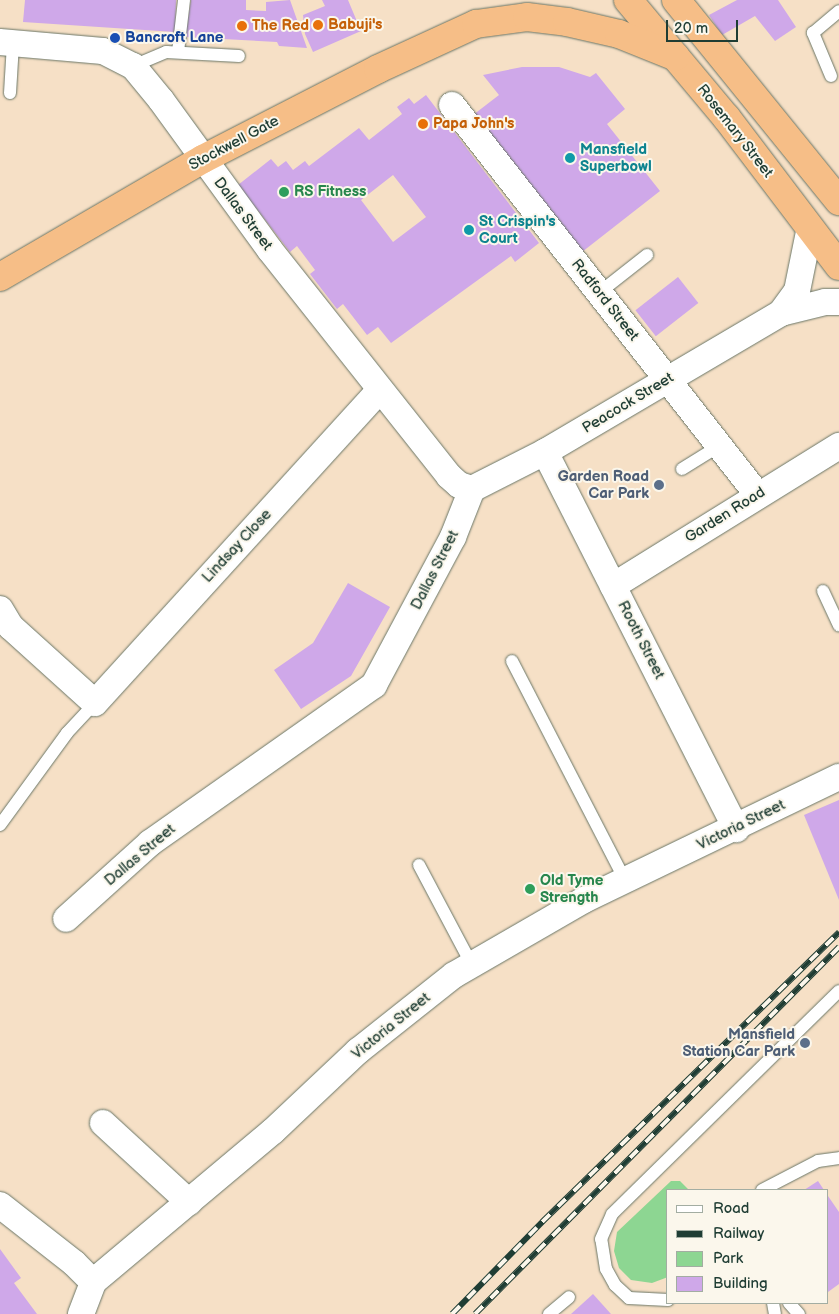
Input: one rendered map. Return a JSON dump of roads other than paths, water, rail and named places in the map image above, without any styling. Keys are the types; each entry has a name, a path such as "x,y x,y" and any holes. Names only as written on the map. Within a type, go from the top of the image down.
{"highway":[{"name":"Stockwell Gate","path":"476,24 500,0"},
{"name":"Stockwell Gate","path":"527,17 559,0"},
{"name":"Rosemary Street","path":"628,0 726,117 839,266"},
{"path":"676,0 839,201"},
{"name":"Stockwell Gate","path":"0,277 202,159 378,69 476,24 527,17 607,30 676,57"}],"street":[{"path":"7,43 103,51 132,66 161,100 202,159"},
{"name":"Radford Street","path":"452,105 758,495"},
{"name":"Dallas Street","path":"66,919 150,843 374,685 453,537 472,489 459,485 449,476 380,390 202,159"},
{"name":"Peacock Street","path":"781,313 797,291 810,228"},
{"name":"Peacock Street","path":"472,489 545,452 781,313 825,302 839,302"},
{"name":"Lindsay Close","path":"95,703 380,390"},
{"name":"Garden Road","path":"613,586 839,446"},
{"name":"Rooth Street","path":"545,452 736,829"},
{"path":"0,608 10,627 95,703"},
{"name":"Victoria Street","path":"93,1282 273,1131 358,1051 472,965 584,900 736,829 839,777"},
{"path":"103,1123 189,1202"},
{"path":"0,1205 93,1282 81,1314"}],"lane":[{"path":"178,52 184,0"},
{"path":"831,76 813,33 839,10"},
{"path":"7,43 10,93"},
{"path":"132,66 166,52 238,56"},
{"path":"600,292 647,254"},
{"path":"682,469 719,446"},
{"path":"823,591 839,625"},
{"path":"512,661 625,880"},
{"path":"0,825 67,733 95,703"},
{"path":"419,866 472,965"},
{"path":"666,1300 629,1298 615,1285 606,1269 601,1239 612,1214 839,991"},
{"path":"764,1189 818,1161 839,1158"},
{"path":"549,1314 569,1297"},
{"path":"790,1304 799,1314"}],"railway":[{"path":"452,1314 542,1222 839,932"},
{"path":"475,1314 839,947"}],"place":[{"name":"Babuji's","path":"318,25"},
{"name":"The Red","path":"242,26"},
{"name":"Bancroft Lane","path":"115,38"},
{"name":"Papa John's","path":"423,124"},
{"name":"Mansfield Superbowl","path":"570,158"},
{"name":"RS Fitness","path":"284,192"},
{"name":"St Crispin's Court","path":"469,230"},
{"name":"Garden Road Car Park","path":"659,485"},
{"name":"Old Tyme Strength","path":"530,889"},
{"name":"Mansfield Station Car Park","path":"805,1043"}]}
